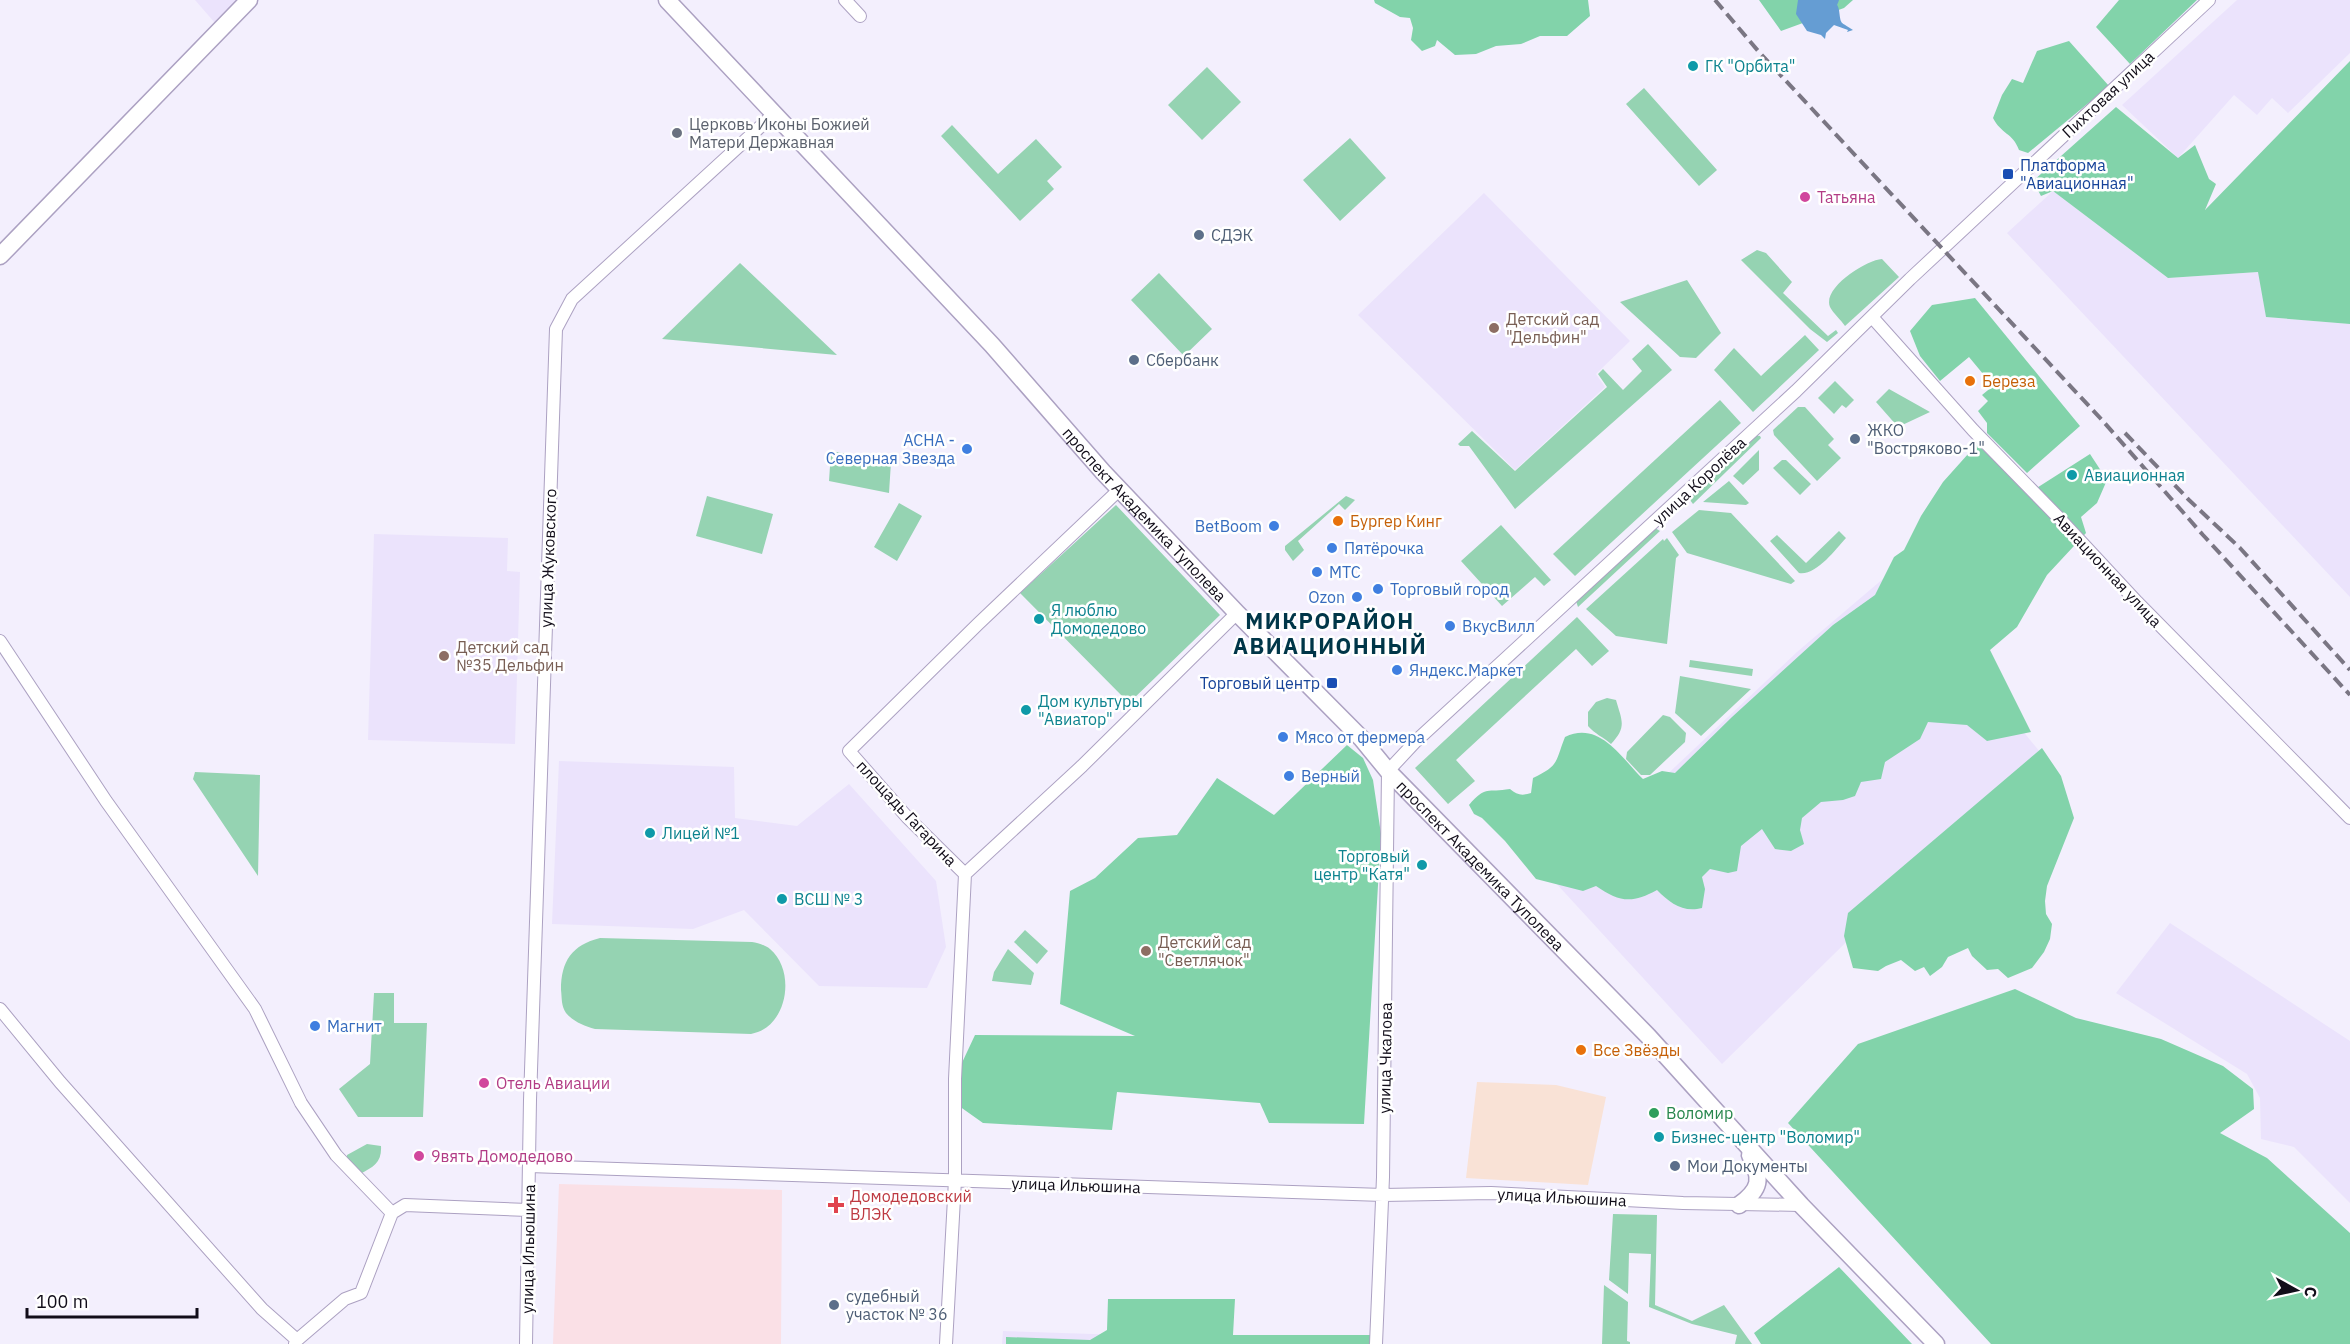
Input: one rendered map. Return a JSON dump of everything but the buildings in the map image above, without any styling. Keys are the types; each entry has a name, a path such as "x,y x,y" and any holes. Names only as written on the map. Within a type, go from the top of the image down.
{"main road":[{"path":"0,256 249,0"},
{"name":"проспект Академика Туполева","path":"667,0 992,345 1120,489 1237,613 1361,738 1388,771 1648,1036 1745,1146 1936,1344"},
{"path":"1739,1205 1753,1195 1758,1179 1745,1146"}],"street":[{"path":"845,0 860,16"},
{"name":"Пихтовая улица","path":"2007,188 2210,0"},
{"name":"улица Жуковского","path":"529,1166 556,329 572,300 774,114"},
{"name":"улица Королёва","path":"1388,771 1416,741 1796,391 2007,188"},
{"name":"Авиационная улица","path":"1872,317 1973,430 2060,518 2137,602 2350,818"},
{"name":"площадь Гагарина","path":"1120,489 849,751 907,817 965,874 1082,766 1237,613"},
{"path":"0,641 106,801 255,1009 301,1103 336,1155 392,1213"},
{"name":"улица Чкалова","path":"1376,1344 1383,1195 1388,771"},
{"path":"945,1344 955,1180 955,1079 965,874"},
{"path":"0,1009 60,1082 262,1309 296,1342 345,1299 361,1293 392,1213 405,1205 528,1210"},
{"name":"улица Ильюшина","path":"526,1344 529,1166 1383,1195 1491,1193 1739,1205 1801,1205"}],"shaded area":[{"path":"195,0 237,0 215,23"},
{"path":"2237,0 2350,0 2350,53 2288,113 2272,98 2257,115 2234,95 2178,158 2122,105"},
{"path":"2053,191 2168,278 2259,272 2266,317 2350,324 2350,597 2007,233"},
{"name":"Детский сад \"Дельфин\"","path":"1484,193 1630,341 1596,374 1605,387 1515,470 1358,315"},
{"name":"Детский сад №35 Дельфин","path":"374,534 508,538 507,571 520,572 515,744 368,740"},
{"path":"1884,578 1909,592 2040,752 1722,1064 1554,881 1797,652"},
{"path":"559,761 734,767 735,818 797,826 849,784 936,881 946,947 927,988 819,986 744,910 693,929 552,924"},
{"path":"2170,923 2350,1041 2350,1203 2294,1147 2261,1139 2260,1098 2247,1074 2116,993"},
{"path":"1477,1082 1556,1085 1606,1097 1588,1185 1466,1178"},
{"path":"559,1184 782,1190 781,1344 553,1344"},
{"path":"1003,1331 1215,1338 1215,1344 1002,1344"}],"green space":[{"path":"1374,0 1588,0 1590,16 1567,36 1540,36 1521,44 1496,46 1476,54 1455,55 1437,40 1435,46 1422,51 1411,40 1413,28 1410,18 1400,17 1375,3"},
{"path":"1759,0 1853,0 1844,8 1781,31"},
{"path":"2119,0 2197,0 2130,64 2096,27"},
{"path":"2069,41 2109,86 2028,153 2019,150 2014,140 1993,118 2002,95 2012,79 2023,83 2037,51"},
{"path":"2350,61 2350,324 2266,317 2258,272 2168,278 2053,191 2041,196 2033,181 2116,107 2178,158 2195,145 2209,179 2216,184 2205,210"},
{"path":"1207,67 1241,102 1202,140 1168,105"},
{"path":"1644,88 1717,170 1699,186 1626,104"},
{"path":"952,125 998,174 1036,139 1062,167 1047,181 1054,189 1020,221 941,136"},
{"path":"1350,138 1386,178 1340,221 1303,180"},
{"path":"1757,250 1766,253 1792,282 1783,293 1828,336 1836,330 1838,333 1827,342 1810,329 1741,260"},
{"path":"1882,259 1899,277 1845,326 1830,307 1829,300 1832,292 1856,270"},
{"path":"740,263 837,355 662,339"},
{"path":"1159,273 1212,329 1184,356 1131,300"},
{"path":"1687,280 1721,333 1696,358 1680,357 1620,302"},
{"path":"1975,298 2080,426 2027,473 1987,433 1987,423 1978,411 1988,401 1982,395 1993,386 1969,357 1940,381 1920,356 1910,331 1932,305"},
{"path":"1805,335 1819,350 1753,412 1714,370 1734,348 1761,376"},
{"path":"1648,344 1672,370 1515,509 1469,446 1458,444 1472,431 1515,471 1607,387 1598,374 1603,369 1623,390 1642,371 1632,359"},
{"path":"1835,381 1854,400 1846,408 1842,405 1834,414 1818,398"},
{"path":"1889,389 1930,412 1898,427 1876,402"},
{"path":"1720,400 1741,423 1575,576 1553,554"},
{"path":"1798,407 1805,407 1834,439 1828,445 1841,458 1817,481 1774,435 1773,430"},
{"path":"1754,435 1761,438 1693,504 1690,496"},
{"path":"1977,444 2029,493 2090,454 2107,480 2097,503 2081,517 2086,533 2047,575 2017,627 1990,650 2031,732 1987,741 1967,725 1928,722 1920,739 1885,762 1881,779 1861,782 1855,796 1843,800 1821,802 1802,818 1800,830 1804,844 1791,851 1775,849 1762,829 1741,846 1737,871 1728,873 1710,869 1702,877 1705,889 1702,908 1689,909 1677,906 1657,890 1640,898 1626,899 1612,895 1596,886 1583,891 1536,879 1505,841 1482,818 1474,814 1469,805 1483,792 1510,789 1520,794 1531,793 1533,778 1552,766 1558,758 1565,737 1578,733 1589,734 1609,744 1643,779 1662,771 1675,773 1732,717 1833,625 1875,595 1894,557 1904,550 1921,516 1943,482"},
{"path":"1759,450 1759,470 1743,485 1733,476"},
{"path":"831,451 891,462 889,493 829,481"},
{"path":"1782,460 1786,460 1811,484 1800,495 1773,468"},
{"path":"1729,481 1749,503 1746,505 1703,502"},
{"path":"707,496 773,514 762,554 696,536"},
{"path":"1346,496 1355,500 1345,510 1339,504 1298,541 1304,550 1293,561 1285,550 1285,546"},
{"path":"899,503 922,516 897,561 874,547"},
{"path":"1116,505 1220,615 1129,703 1020,593"},
{"path":"1699,510 1731,513 1795,581 1791,584 1687,553 1672,532"},
{"path":"1501,525 1551,580 1544,586 1535,577 1502,606 1461,561"},
{"path":"1655,528 1660,531 1578,607 1576,601"},
{"path":"1839,531 1846,538 1825,561 1805,573 1799,573 1770,541 1777,535 1806,563"},
{"path":"1667,538 1679,555 1676,558 1667,644 1616,636 1586,609 1663,539 1664,541"},
{"path":"1577,617 1609,651 1592,666 1576,649 1456,760 1475,781 1448,804 1415,768"},
{"path":"1690,660 1753,669 1752,676 1689,667"},
{"path":"1680,676 1751,689 1701,736 1675,713"},
{"path":"1607,698 1616,700 1622,724 1611,744 1588,726 1588,712 1596,702"},
{"path":"1663,715 1670,717 1686,733 1685,742 1650,775 1641,775 1626,759 1627,752"},
{"path":"1347,745 1363,758 1373,780 1381,834 1364,1124 1269,1123 1260,1103 1117,1092 1112,1130 983,1123 959,1106 960,1067 975,1035 1135,1036 1060,1004 1070,891 1095,878 1138,838 1177,835 1217,778 1274,815"},
{"path":"2042,748 2061,776 2074,818 2047,886 2046,914 2052,924 2050,939 2032,968 2008,978 1998,969 1987,970 1972,956 1968,948 1948,957 1942,967 1930,976 1924,967 1915,971 1901,960 1878,971 1853,968 1844,936 1848,913"},
{"path":"195,772 260,775 258,876 193,779"},
{"path":"1025,930 1048,951 1037,964 1014,942"},
{"path":"600,938 752,942 764,945 778,959 783,971 784,998 780,1011 763,1030 751,1034 595,1029 583,1025 569,1016 563,1008 561,990 563,971 575,950"},
{"path":"1008,949 1034,973 1031,985 992,981 994,972"},
{"path":"2015,989 2076,1018 2161,1039 2223,1066 2253,1089 2254,1109 2220,1133 2267,1158 2350,1233 2350,1344 1991,1344 1788,1123 1858,1044"},
{"path":"374,993 394,993 394,1023 427,1023 423,1117 358,1117 339,1089 370,1064"},
{"path":"367,1144 381,1146 380,1156 373,1166 360,1174 347,1161 347,1155"},
{"path":"1613,1214 1657,1215 1655,1305 1692,1321 1724,1305 1752,1344 1735,1344 1737,1335 1692,1324 1649,1307 1651,1254 1629,1253 1628,1294 1609,1280"},
{"path":"1839,1267 1912,1344 1761,1344 1754,1333"},
{"path":"1604,1285 1628,1302 1627,1341 1630,1344 1602,1344"},
{"path":"1108,1299 1235,1299 1233,1335 1374,1335 1373,1344 1006,1344 1006,1337 1090,1340 1107,1330"}],"water":[{"path":"1798,0 1839,0 1837,5 1841,21 1853,30 1847,32 1848,30 1834,25 1826,33 1825,39 1821,35 1807,31 1796,14"}],"railway":[{"path":"1715,0 1759,52 2102,420 2203,535 2350,695"},
{"path":"2125,433 2189,500 2240,548 2350,670"}],"place":[{"name":"ГК \"Орбита\"","path":"1693,66"},
{"name":"Церковь Иконы Божией Матери Державная","path":"677,133"},
{"name":"Платформа \"Авиационная\"","path":"2008,174"},
{"name":"Татьяна","path":"1805,197"},
{"name":"СДЭК","path":"1199,235"},
{"name":"Детский сад \"Дельфин\"","path":"1494,328"},
{"name":"Сбербанк","path":"1134,360"},
{"name":"Береза","path":"1970,381"},
{"name":"ЖКО \"Востряково-1\"","path":"1855,439"},
{"name":"АСНА - Северная Звезда","path":"967,449"},
{"name":"Авиационная","path":"2072,475"},
{"name":"Бургер Кинг","path":"1338,521"},
{"name":"BetBoom","path":"1274,526"},
{"name":"Пятёрочка","path":"1332,548"},
{"name":"МТС","path":"1317,572"},
{"name":"Торговый город","path":"1378,589"},
{"name":"Ozon","path":"1357,597"},
{"name":"Я люблю Домодедово","path":"1039,619"},
{"name":"ВкусВилл","path":"1450,626"},
{"name":"Детский сад №35 Дельфин","path":"444,656"},
{"name":"Яндекс.Маркет","path":"1397,670"},
{"name":"Торговый центр","path":"1332,683"},
{"name":"Дом культуры \"Авиатор\"","path":"1026,710"},
{"name":"Мясо от фермера","path":"1283,737"},
{"name":"Верный","path":"1289,776"},
{"name":"Лицей №1","path":"650,833"},
{"name":"Торговый центр \"Катя\"","path":"1422,865"},
{"name":"ВСШ № 3","path":"782,899"},
{"name":"Детский сад \"Светлячок\"","path":"1146,951"},
{"name":"Магнит","path":"315,1026"},
{"name":"Все Звёзды","path":"1581,1050"},
{"name":"Отель Авиации","path":"484,1083"},
{"name":"Воломир","path":"1654,1113"},
{"name":"Бизнес-центр \"Воломир\"","path":"1659,1137"},
{"name":"9вять Домодедово","path":"419,1156"},
{"name":"Мои Документы","path":"1675,1166"},
{"name":"Домодедовский ВЛЭК","path":"836,1205"},
{"name":"судебный участок № 36","path":"834,1305"}],"district":[{"name":"МИКРОРАЙОН АВИАЦИОННЫЙ","path":"1330,634"}]}
